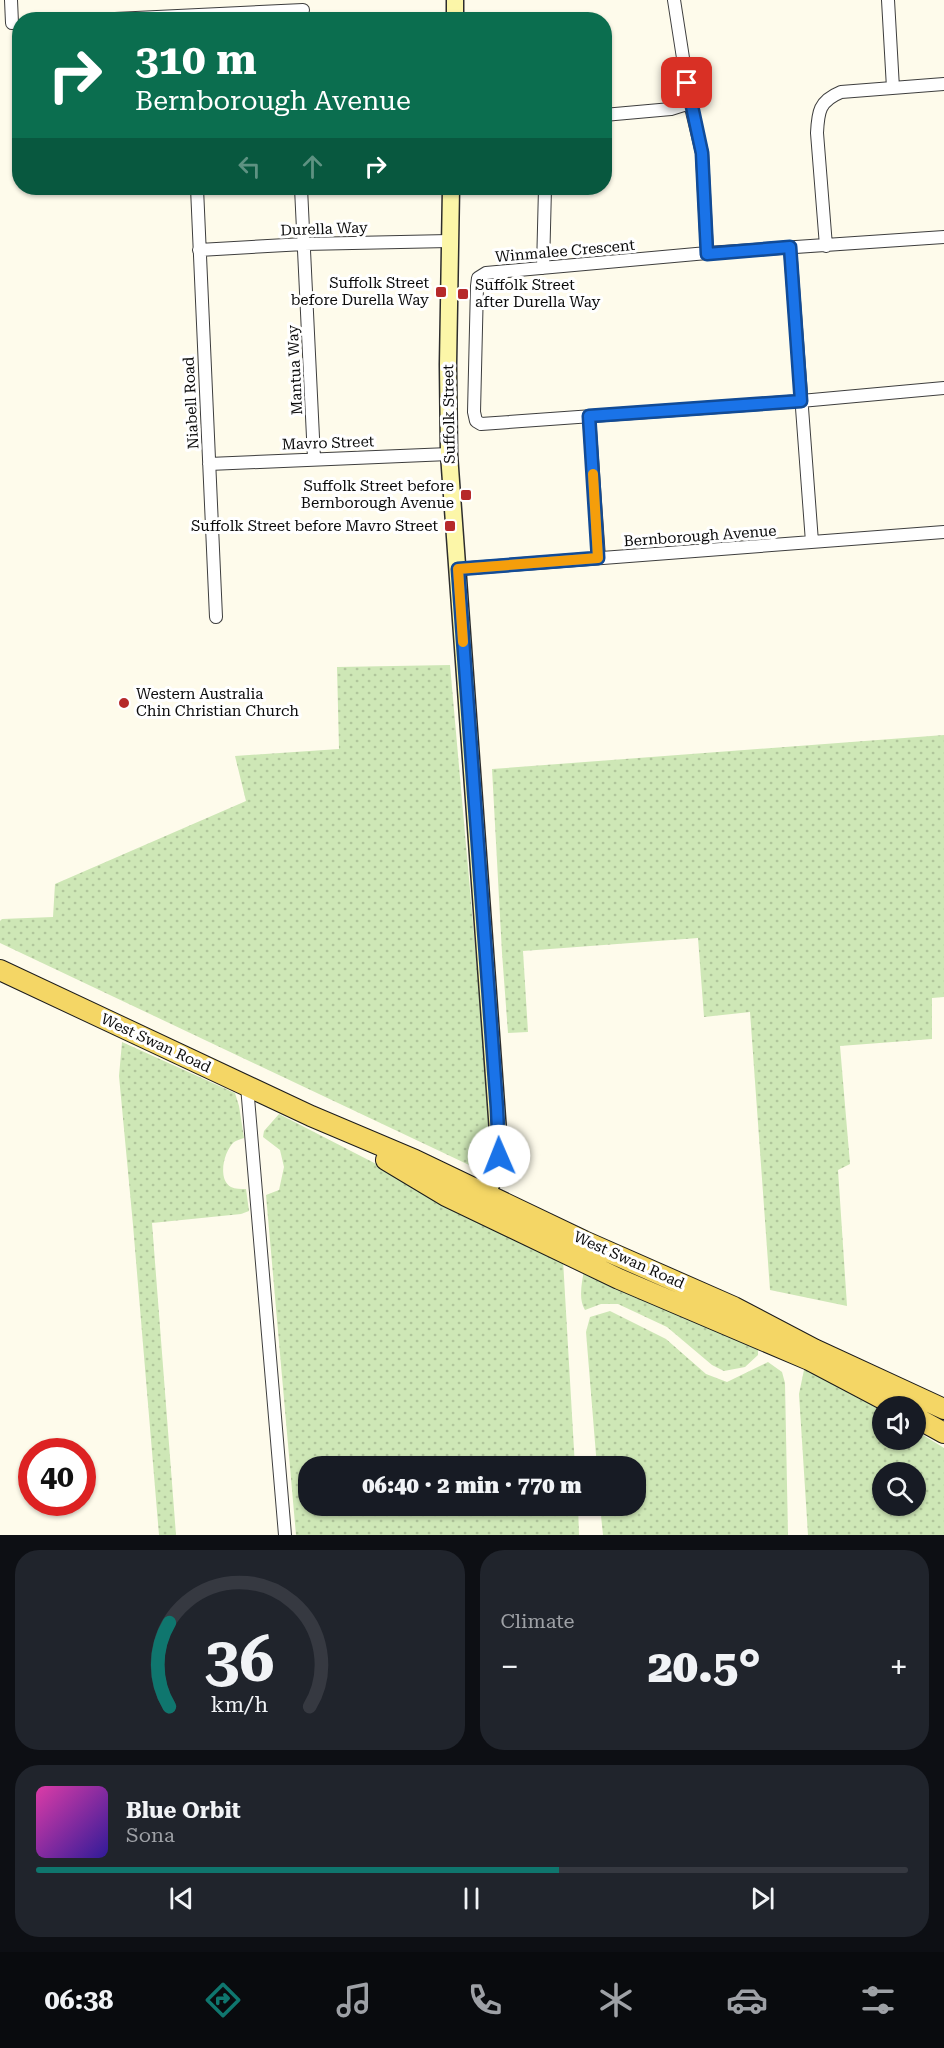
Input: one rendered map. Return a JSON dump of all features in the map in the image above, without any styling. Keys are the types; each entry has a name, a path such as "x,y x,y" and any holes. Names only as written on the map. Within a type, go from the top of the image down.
{"main road":[{"name":"West Swan Road","path":"0,970 311,1116 484,1203 619,1279 808,1360 877,1396"},
{"name":"West Swan Road","path":"484,1203 584,1241 734,1307 814,1349 944,1409"},
{"path":"926,1423 944,1433"}],"street":[{"path":"11,0 11,23"},
{"path":"674,0 690,103 702,153 707,254"},
{"path":"888,0 893,88"},
{"path":"274,12 303,10"},
{"path":"826,246 817,133 818,117 823,103 831,96 841,92 944,84"},
{"path":"612,114 671,110 690,103"},
{"name":"Niabell Road","path":"196,195 216,617"},
{"name":"Mantua Way","path":"301,195 314,458"},
{"name":"Suffolk Street","path":"451,195 449,454 499,1156 494,1178 484,1203"},
{"path":"543,268 545,195"},
{"name":"Winmalee Crescent","path":"944,237 790,247 486,273 478,278 474,417 481,424 801,401 944,388"},
{"name":"Durella Way","path":"199,250 304,244 449,241"},
{"path":"790,247 812,542"},
{"path":"589,416 598,558"},
{"name":"Mavro Street","path":"209,464 449,454"},
{"name":"Bernborough Avenue","path":"458,569 944,532"},
{"path":"248,1086 285,1535"}],"green space":[{"path":"450,665 491,1126 487,1134 492,1141 490,1169 486,1173 0,943 0,921 2,919 53,917 55,884 246,801 235,756 339,749 337,667"},
{"path":"944,735 944,997 932,998 932,1039 840,1046 850,1164 838,1170 847,1306 770,1290 750,1012 704,1017 698,938 523,951 528,1032 508,1033 492,769"},
{"path":"122,1042 235,1093 244,1138 235,1141 230,1146 223,1172 224,1178 231,1187 246,1189 249,1211 241,1214 152,1223 176,1535 159,1535 119,1076"},
{"path":"279,1114 563,1260 574,1456 298,1456 298,1516 578,1516 579,1535 296,1535 266,1195 279,1190 284,1167 280,1150 263,1137 264,1131"},
{"path":"584,1270 648,1302 713,1325 758,1348 758,1355 745,1367 724,1371 712,1365 667,1327 618,1304 601,1304 585,1310 581,1296"},
{"path":"610,1311 666,1339 706,1374 727,1382 768,1362 782,1372 785,1383 788,1535 603,1535 601,1516 646,1516 646,1456 596,1456 586,1332 590,1317"},
{"path":"805,1365 872,1405 872,1450 926,1450 926,1437 944,1448 944,1535 808,1535 799,1394"}],"slow traffic":[{"path":"463,642 458,569 598,558 593,474"}],"place":[{"name":"Suffolk Street before Durella Way","path":"441,292"},
{"name":"Suffolk Street after Durella Way","path":"463,294"},
{"name":"Suffolk Street before Bernborough Avenue","path":"466,495"},
{"name":"Suffolk Street before Mavro Street","path":"450,526"},
{"name":"Western Australia Chin Christian Church","path":"124,703"}],"route":[{"path":"499,1156 458,569 598,558 589,416 801,401 790,247 707,254 702,153 687,83"}]}
